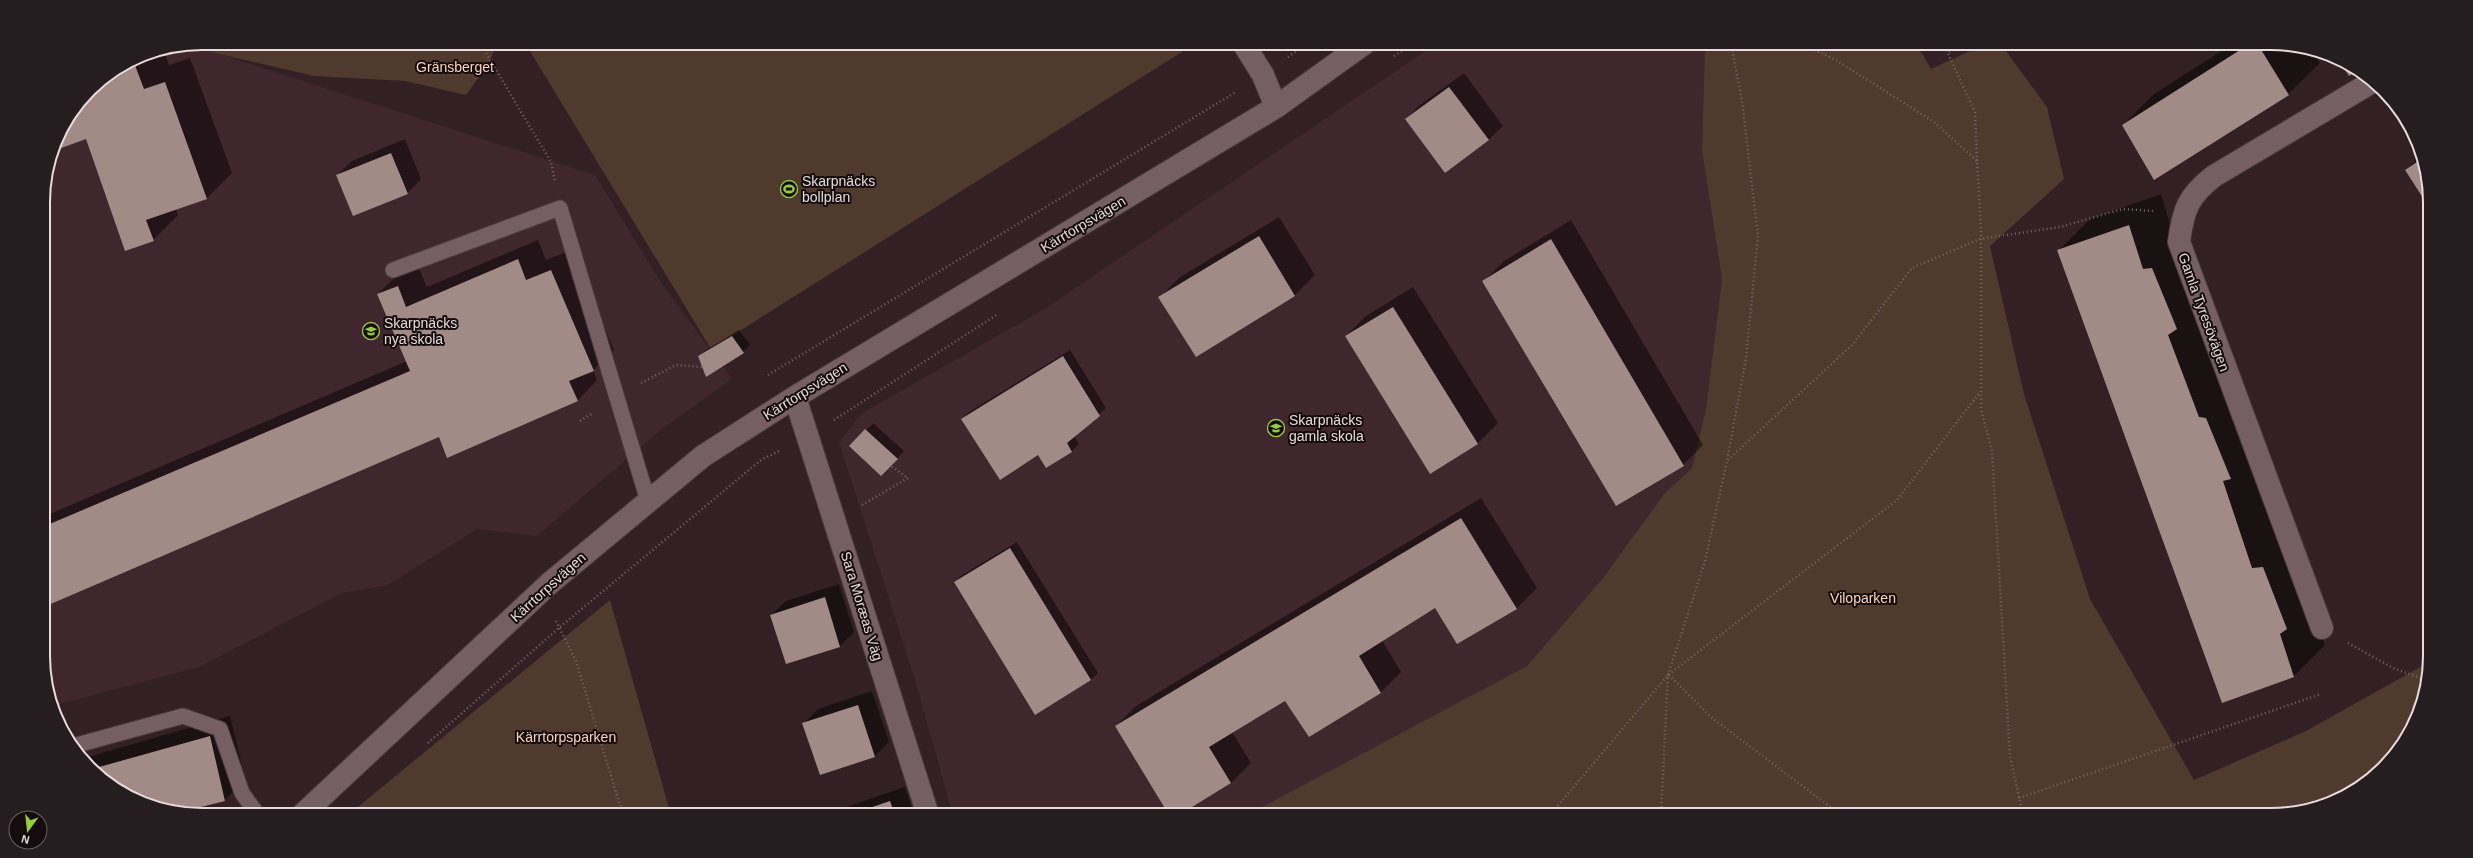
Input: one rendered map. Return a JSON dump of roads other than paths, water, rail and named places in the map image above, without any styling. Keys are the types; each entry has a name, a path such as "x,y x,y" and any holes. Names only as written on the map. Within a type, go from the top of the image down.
{"street":[{"path":"1247,50 1263,75 1276,107"},
{"name":"Kärrtorpsvägen","path":"309,808 538,594 703,456 796,397 1276,107 1355,50"},
{"name":"Gamla Tyresövägen","path":"2322,628 2179,242 2185,214 2195,191 2214,176 2368,85"},
{"name":"Sara Moræas Väg","path":"796,397 926,808"}],"lane":[{"path":"393,270 560,208 648,501"},
{"path":"78,745 183,716 220,729 242,793 253,808"}],"place":[{"name":"Skarpnäcks bollplan","path":"789,189"},
{"name":"Skarpnäcks nya skola","path":"371,331"},
{"name":"Skarpnäcks gamla skola","path":"1276,428"}],"park label":[{"name":"Gränsberget","path":"455,67"},
{"name":"Viloparken","path":"1863,598"},
{"name":"Kärrtorpsparken","path":"566,737"}]}
